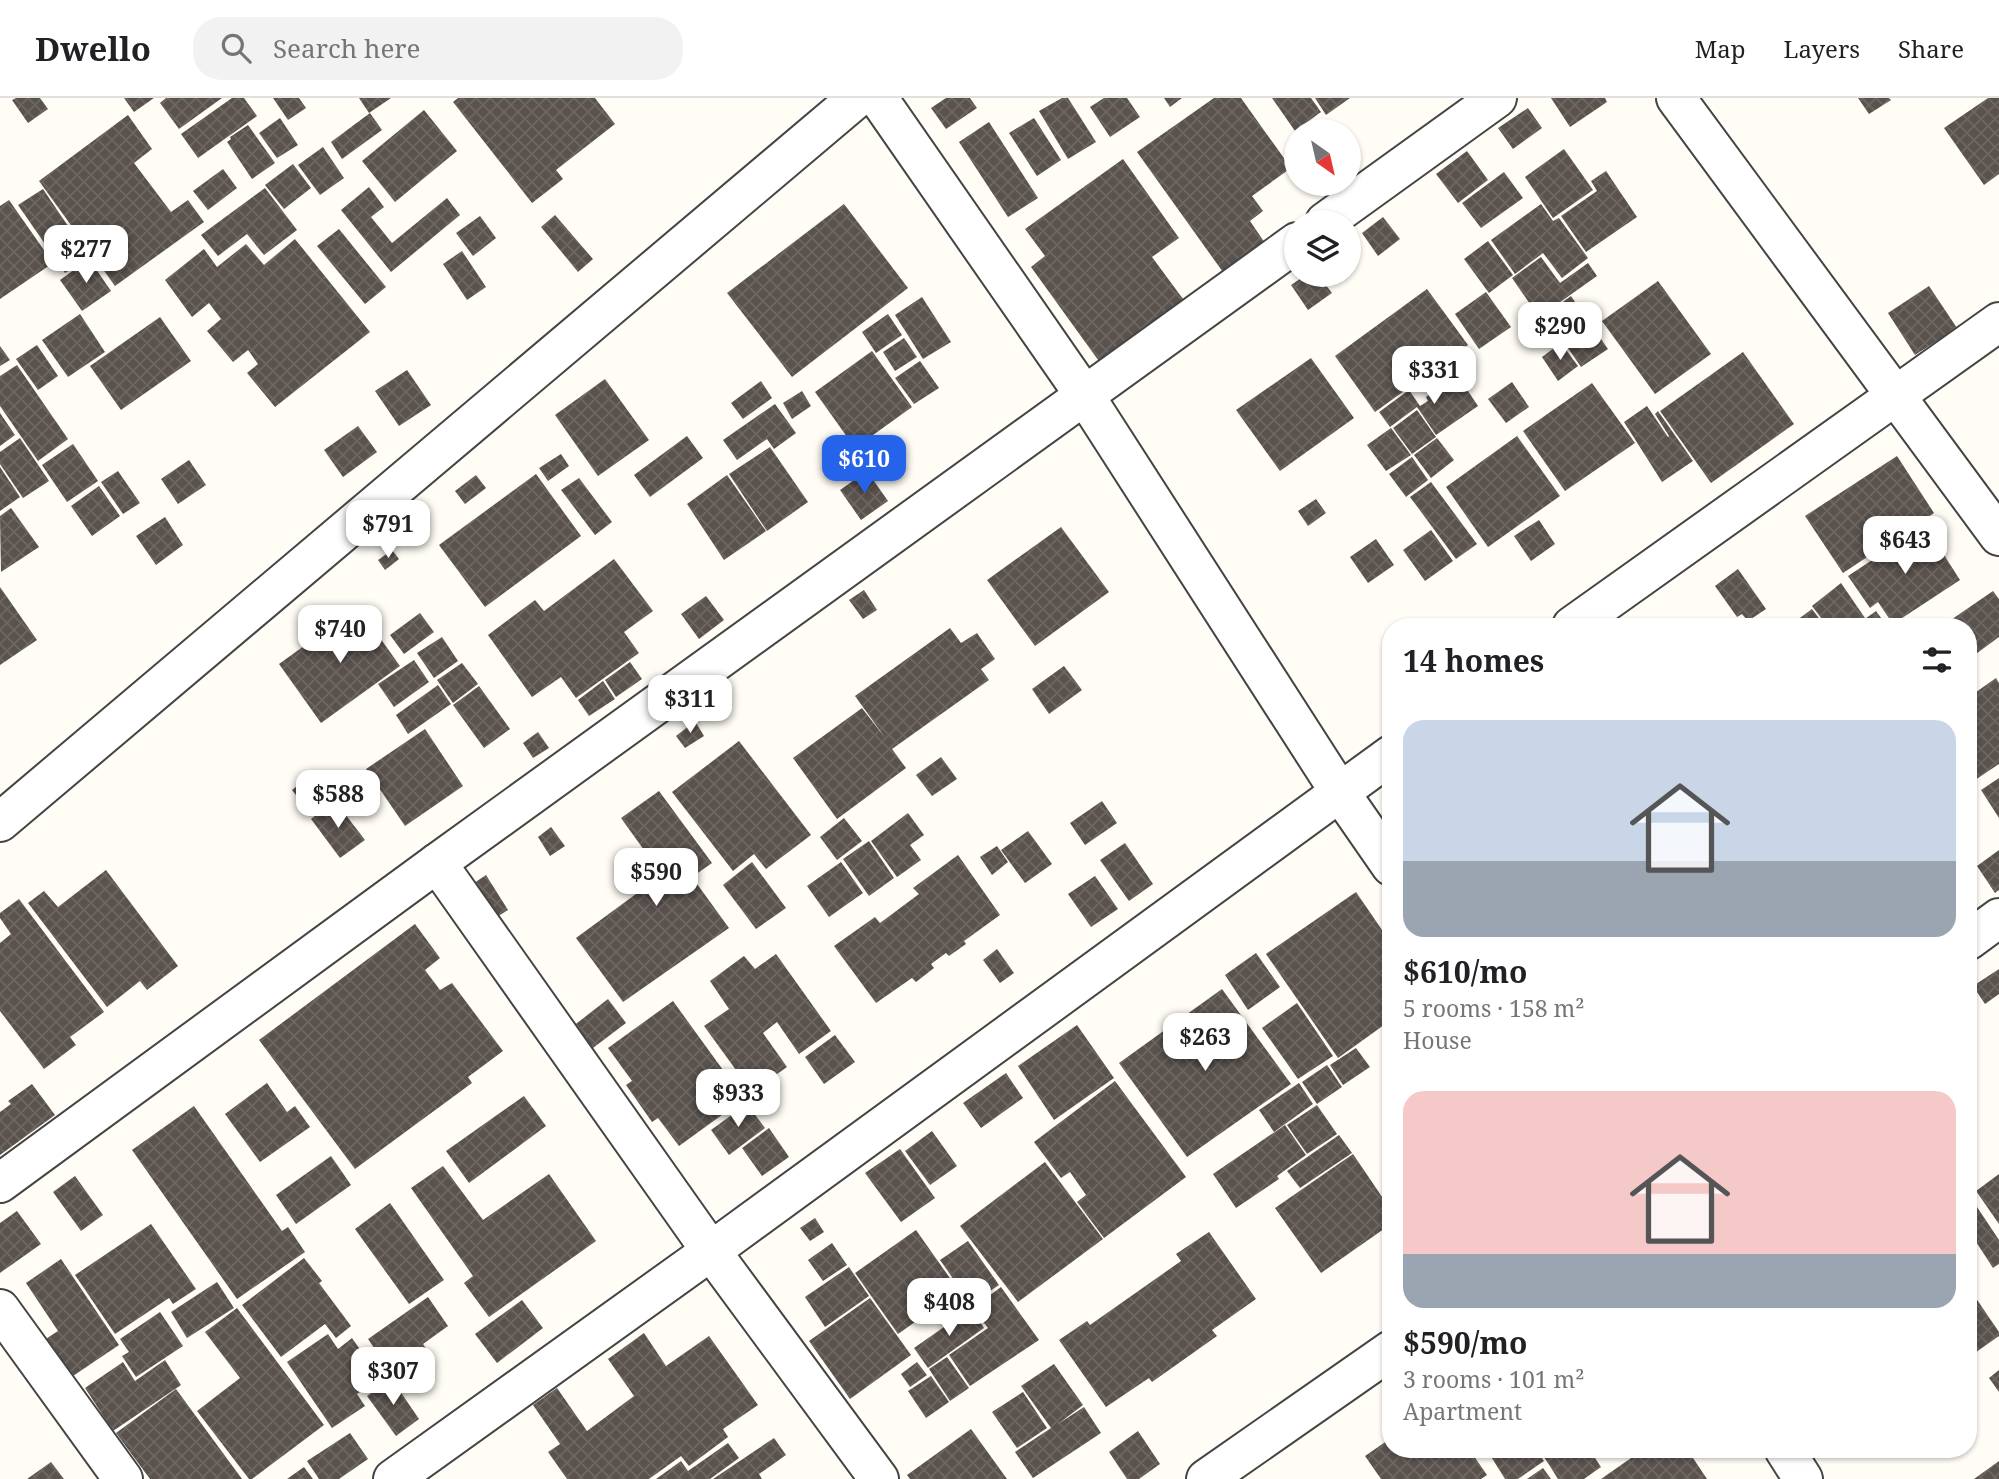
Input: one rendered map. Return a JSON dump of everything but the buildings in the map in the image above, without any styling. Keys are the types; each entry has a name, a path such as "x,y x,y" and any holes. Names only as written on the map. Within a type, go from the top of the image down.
{"street":[{"path":"0,822 857,98"},
{"path":"878,98 1085,396 1339,791 1382,853"},
{"path":"1342,210 1497,98"},
{"path":"1675,98 1999,536"},
{"path":"0,1183 437,863 1284,251"},
{"path":"1583,618 1999,322"},
{"path":"393,1479 1382,761"},
{"path":"437,863 710,1251 879,1479"},
{"path":"1977,934 1999,918"},
{"path":"0,1309 123,1479"},
{"path":"1206,1479 1382,1356"},
{"path":"1790,1458 1803,1479"}]}
